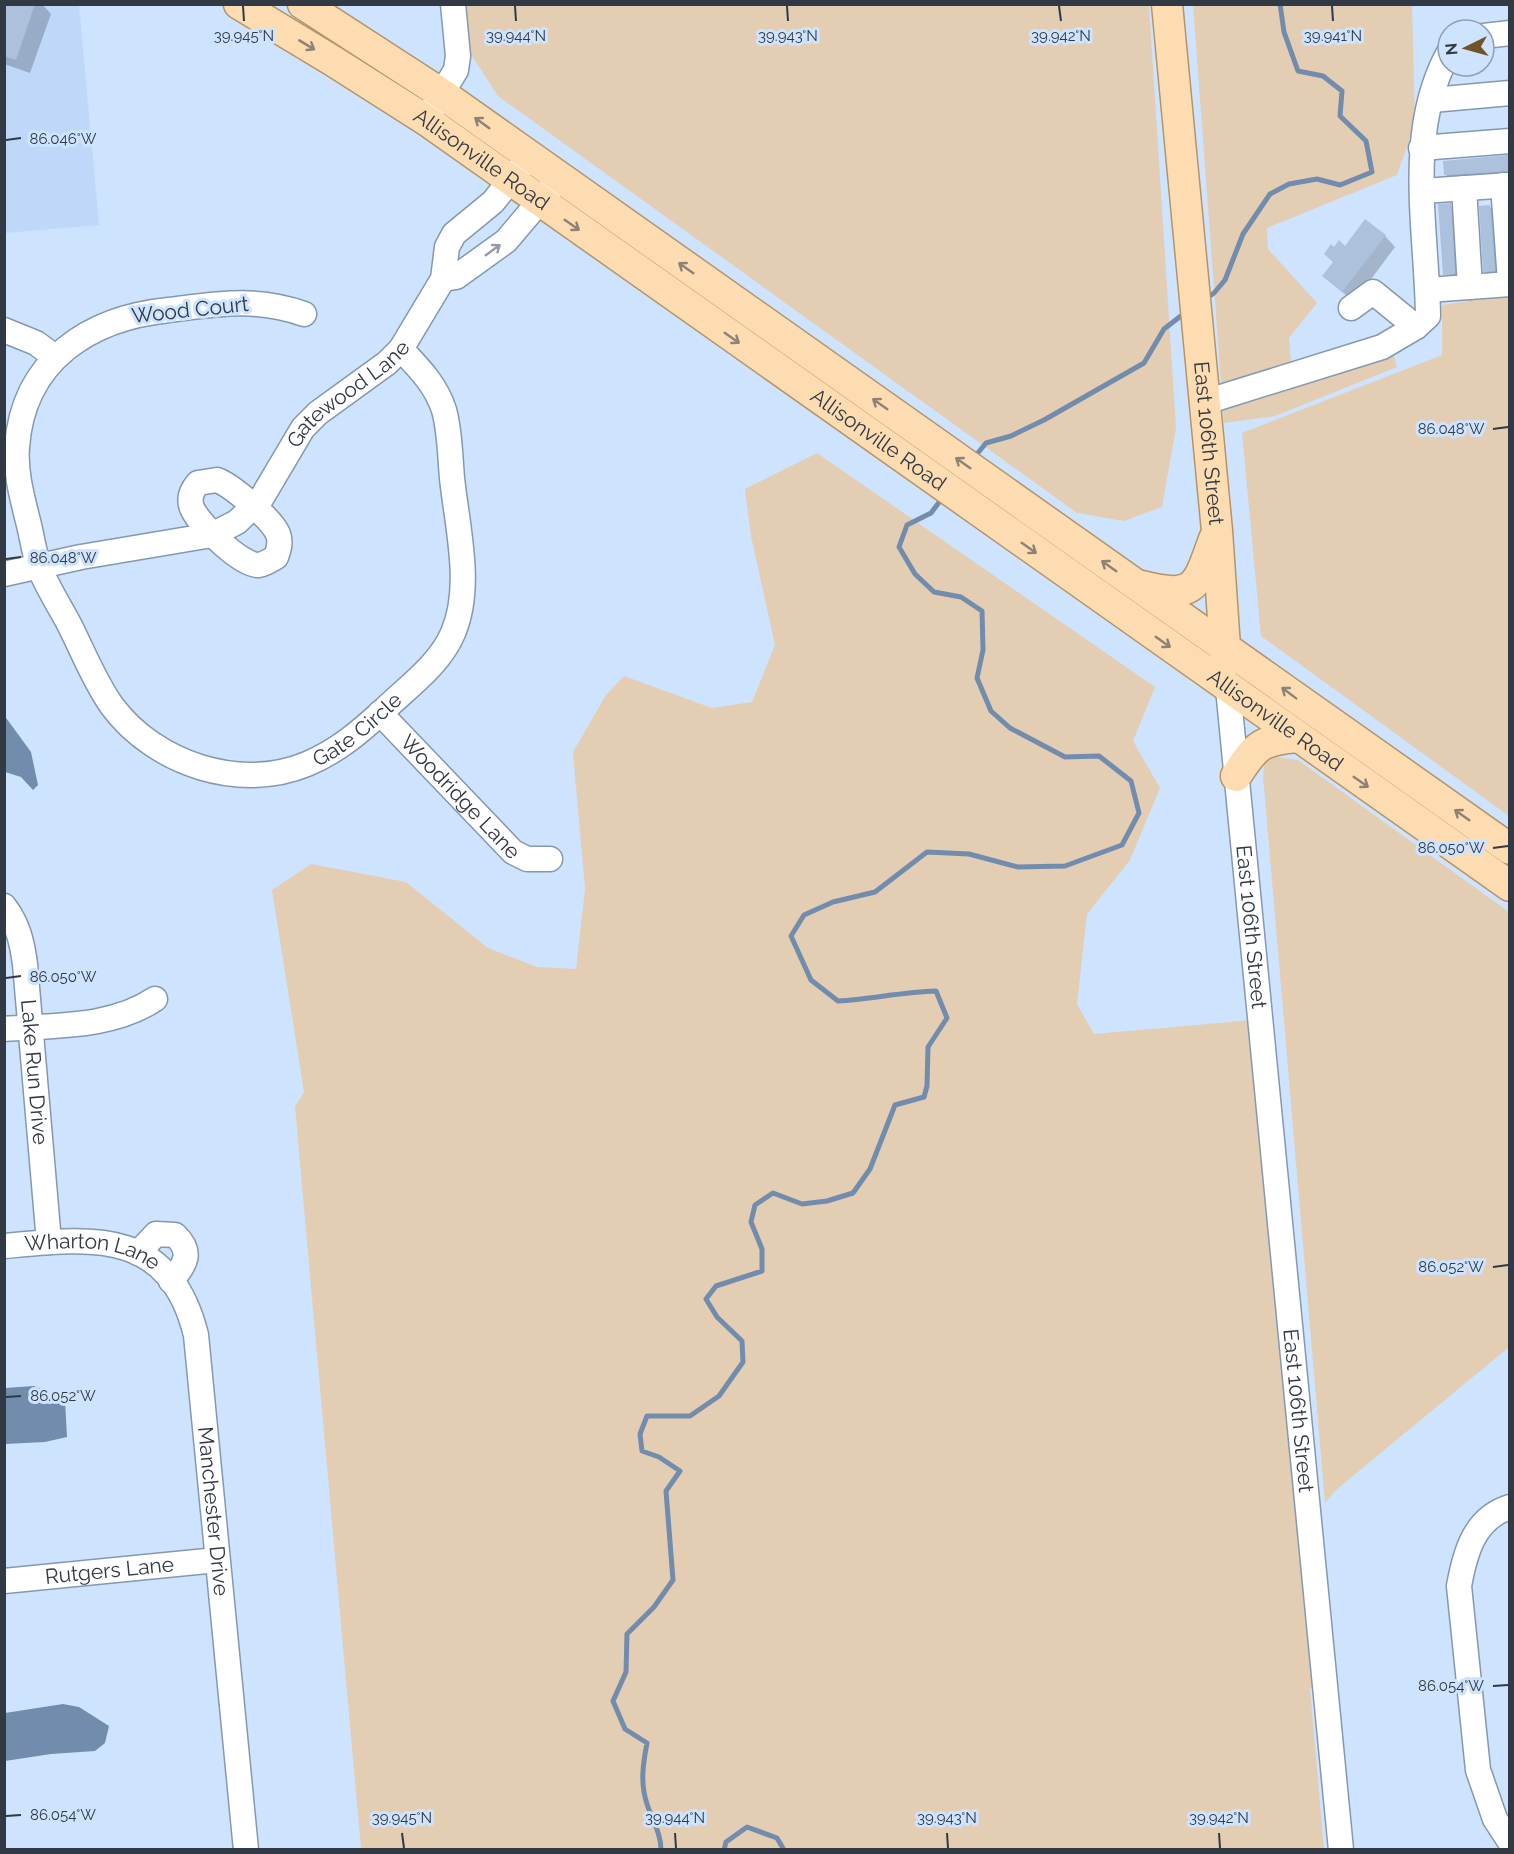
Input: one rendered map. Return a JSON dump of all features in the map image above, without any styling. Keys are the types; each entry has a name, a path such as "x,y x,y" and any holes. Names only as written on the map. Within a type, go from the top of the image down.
{"main road":[{"name":"Allisonville Road","path":"239,4 426,120 1509,886"},
{"name":"Allisonville Road","path":"303,4 442,94 1509,849"},
{"name":"East 106th Street","path":"1167,4 1217,531 1228,687"},
{"path":"1136,585 1172,592 1185,591 1201,576 1217,531"},
{"path":"1236,776 1250,754 1265,742 1298,737"}],"street":[{"path":"426,120 453,78 458,64 453,4"},
{"path":"1203,398 1218,398 1382,347 1416,327 1428,316 1421,148 1437,78"},
{"path":"1432,100 1509,93"},
{"path":"1421,148 1509,141"},
{"name":"Gatewood Lane","path":"4,574 212,535 237,522 261,499 303,428 318,413 387,363 401,349 443,279 447,247 454,234 493,201 529,157"},
{"path":"443,279 456,277 506,241 560,179"},
{"path":"1423,191 1506,185 1509,283 1428,290"},
{"path":"1464,188 1470,287"},
{"path":"1351,308 1373,292 1416,327"},
{"name":"Wood Court","path":"39,566 18,480 17,447 28,401 40,377 55,357 88,332 119,318 142,312 258,302 304,314"},
{"path":"4,330 36,343 55,357"},
{"name":"Gate Circle","path":"39,566 111,705 137,734 177,758 199,768 238,775 274,773 305,765 337,749 380,713 436,660 452,635 459,614 461,594 444,410 426,375 401,349"},
{"path":"216,480 224,482 252,508 268,519 278,534 279,549 276,557 258,565 250,563 212,535 192,509 191,495 198,483 216,480"},
{"name":"East 106th Street","path":"1228,687 1341,1850"},
{"name":"Woodridge Lane","path":"380,713 513,852 527,859 550,859"},
{"name":"Lake Run Drive","path":"4,906 12,916 21,939 49,1242"},
{"path":"4,1029 114,1019 135,1011 156,999"},
{"path":"138,1253 156,1234 175,1234 185,1246 187,1257 183,1267 171,1281"},
{"name":"Wharton Lane","path":"4,1246 103,1241 138,1253 155,1264 171,1281"},
{"name":"Manchester Drive","path":"171,1281 186,1304 196,1335 246,1850"},
{"path":"1509,1507 1484,1523 1471,1539 1464,1556 1459,1586 1478,1770 1495,1819 1509,1842"},
{"name":"Rutgers Lane","path":"4,1581 217,1560"}],"shaded area":[{"path":"5,5 79,5 99,225 5,233"},
{"path":"466,5 1149,5 1176,428 1162,507 1124,521 1077,513 498,96 470,53"},
{"path":"1193,5 1412,5 1415,123 1397,175 1267,228 1268,249 1317,303 1289,338 1293,386 1393,352 1397,367 1275,416 1224,423"},
{"path":"1509,295 1509,816 1261,636 1242,433 1442,355 1442,305"},
{"path":"817,453 1155,687 1133,741 1160,788 1130,860 1087,914 1077,1004 1094,1034 1253,1020 1317,1687 1310,1688 1324,1849 361,1849 295,1107 304,1092 272,890 311,864 406,882 488,948 537,967 576,969 585,889 573,752 606,695 624,676 712,708 752,702 775,645 751,536 745,489"},
{"path":"4,715 31,752 38,785 33,790 21,777 5,772"},
{"path":"1271,756 1298,760 1509,912 1509,1347 1336,1490 1325,1503 1263,775 1264,765"},
{"path":"34,1386 65,1400 67,1437 45,1442 5,1444 5,1388"},
{"path":"63,1704 79,1707 109,1726 105,1743 95,1751 51,1754 5,1761 5,1713"}],"building":[{"path":"4,4 35,4 16,60 4,56"},
{"path":"1509,155 1509,171 1444,175 1443,161"},
{"path":"1451,203 1455,274 1443,275 1438,204"},
{"path":"1490,205 1495,271 1483,272 1479,206"},
{"path":"1365,219 1386,235 1342,292 1322,276 1333,262 1324,254 1331,244 1334,247 1339,240 1345,246"}],"waterway":[{"path":"1204,300 1214,293 1225,280 1243,234 1270,194 1289,184 1317,179 1340,185 1372,172 1366,141 1340,116 1342,91 1323,76 1298,71 1284,32 1280,4"},
{"path":"973,459 986,443 1011,436 1044,420 1144,363 1164,329 1186,312"},
{"path":"661,1850 660,1838 643,1789 643,1766 647,1743 625,1729 613,1701 626,1672 627,1634 654,1607 673,1580 666,1491 680,1471 659,1457 642,1451 640,1434 647,1416 690,1416 719,1396 743,1362 742,1341 717,1317 706,1299 716,1286 762,1271 762,1249 751,1222 755,1205 773,1193 802,1204 827,1201 853,1193 870,1169 895,1105 924,1097 927,1086 928,1047 947,1018 936,991 838,1001 811,980 791,936 804,915 833,902 875,892 927,852 969,854 1018,867 1065,866 1122,845 1139,813 1131,781 1099,756 1065,757 1010,728 991,711 977,678 983,650 982,611 961,597 934,592 915,574 899,547 907,525 931,513 943,497"},
{"path":"724,1850 726,1842 747,1827 777,1838 784,1850"}]}
